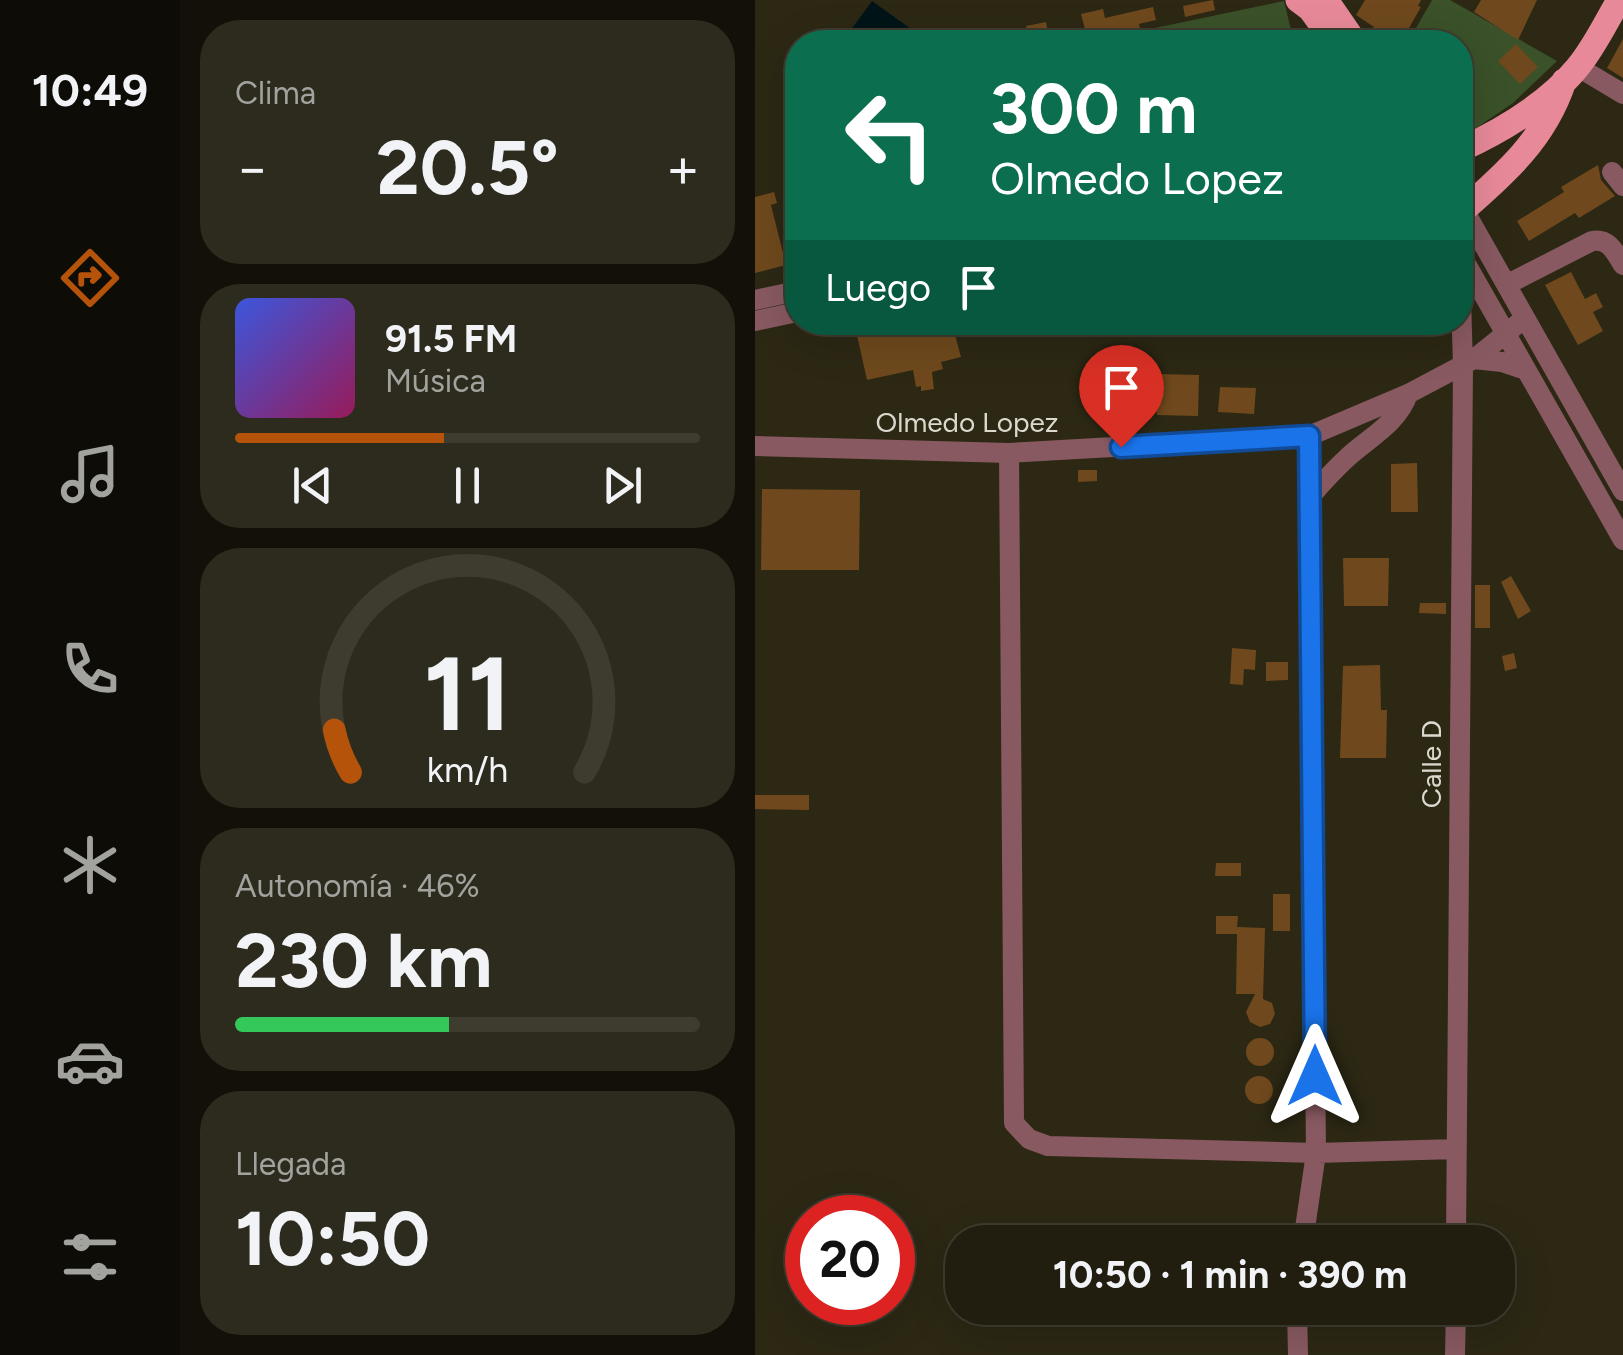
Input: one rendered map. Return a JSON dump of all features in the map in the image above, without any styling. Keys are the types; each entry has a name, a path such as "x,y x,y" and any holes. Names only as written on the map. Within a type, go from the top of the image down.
{"main road":[{"path":"1297,0 1332,24"},
{"path":"1473,200 1506,174 1554,111 1571,74 1619,0"},
{"path":"1473,143 1507,126 1571,74"}],"street":[{"path":"1571,74 1623,94"},
{"path":"1473,228 1623,491"},
{"path":"1508,284 1592,240 1610,245 1623,264"},
{"path":"1473,276 1623,540"},
{"path":"755,300 785,294"},
{"path":"755,321 785,315"},
{"path":"1469,362 1525,318"},
{"name":"Calle D","path":"1456,1225 1466,335"},
{"path":"1469,362 1502,362 1527,370"},
{"name":"Olmedo Lopez","path":"755,446 1009,454 1309,436 1408,394 1469,362"},
{"path":"1309,498 1349,456 1393,420 1408,394"},
{"path":"1305,1225 1316,1153 1309,436"},
{"path":"1009,454 1015,1122 1029,1139 1048,1146 1316,1153 1457,1149"},
{"path":"1297,1325 1298,1355"},
{"path":"1455,1325 1455,1355"}],"green space":[{"path":"1432,0 1450,0 1557,61 1513,103 1473,130 1473,30 1415,30"},
{"path":"1284,1 1291,30 1150,30"}],"shaded area":[{"path":"872,1 912,30 851,30"}],"building":[{"path":"1213,0 1215,10 1185,17 1183,6"},
{"path":"1365,0 1421,0 1408,30 1372,30 1374,27 1356,15"},
{"path":"1481,0 1537,0 1518,40 1474,12"},
{"path":"1153,7 1156,20 1139,24 1140,30 1085,30 1081,14 1103,9 1105,18"},
{"path":"1046,22 1048,30 1027,30 1026,26"},
{"path":"1623,39 1623,78 1607,68"},
{"path":"1516,44 1538,67 1520,84 1498,61"},
{"path":"1598,165 1601,180 1615,196 1579,218 1575,213 1529,241 1517,221"},
{"path":"774,192 777,203 771,205 785,265 755,273 755,197"},
{"path":"1571,272 1585,299 1596,293 1603,307 1593,312 1603,331 1578,345 1545,285"},
{"path":"857,335 955,335 961,357 941,362 943,369 932,372 934,389 921,391 921,386 916,387 913,370 867,380"},
{"path":"1158,374 1199,375 1198,416 1157,415"},
{"path":"1220,387 1256,388 1254,414 1218,412"},
{"path":"1417,463 1418,512 1391,512 1391,464"},
{"path":"1078,470 1097,470 1097,481 1078,482"},
{"path":"762,489 860,490 859,570 761,570"},
{"path":"1343,558 1389,558 1388,606 1344,606"},
{"path":"1511,576 1531,611 1518,619 1501,582"},
{"path":"1475,585 1490,585 1490,628 1475,628"},
{"path":"1420,603 1446,603 1446,614 1419,613"},
{"path":"1232,648 1256,650 1255,670 1244,669 1243,685 1230,684"},
{"path":"1514,653 1517,668 1505,671 1502,656"},
{"path":"1266,662 1288,662 1288,680 1266,681"},
{"path":"1380,665 1381,710 1387,710 1386,758 1340,758 1343,666"},
{"path":"755,795 809,795 809,810 755,809"},
{"path":"1216,863 1241,863 1241,876 1215,876"},
{"path":"1273,894 1290,894 1290,931 1273,931"},
{"path":"1216,916 1238,916 1237,927 1265,928 1263,999 1272,1003 1275,1014 1270,1024 1260,1027 1250,1022 1246,1012 1255,994 1236,994 1237,934 1216,934"},
{"path":"1260,1038 1270,1042 1274,1052 1270,1062 1260,1066 1250,1062 1246,1052 1250,1042"},
{"path":"1259,1076 1269,1080 1273,1090 1269,1100 1259,1104 1249,1100 1245,1090 1249,1080"}],"route":[{"path":"1121,447 1309,436 1315,1076"}]}
